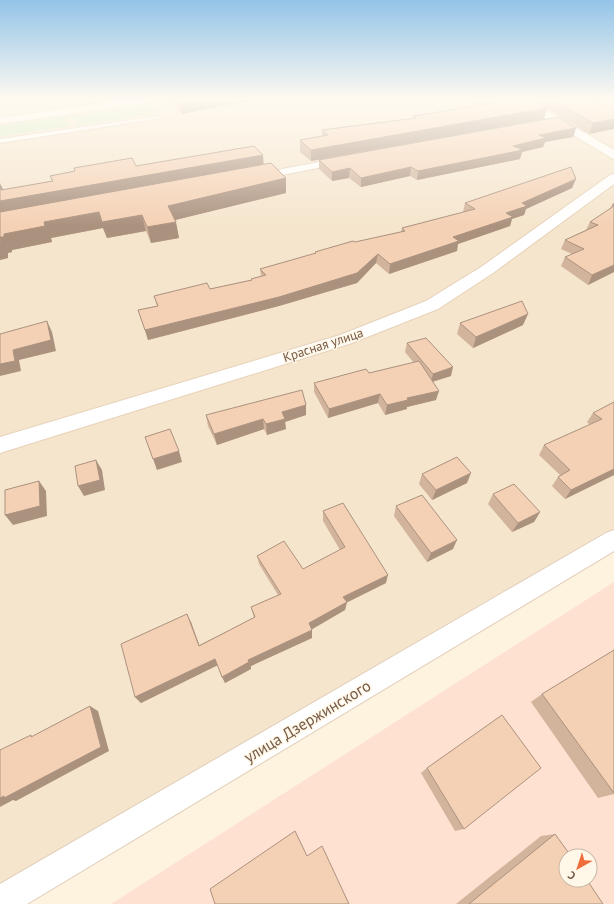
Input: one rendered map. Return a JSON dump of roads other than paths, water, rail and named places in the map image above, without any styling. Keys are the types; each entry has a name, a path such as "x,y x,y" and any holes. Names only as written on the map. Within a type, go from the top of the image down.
{"street":[{"path":"591,141 614,155"},
{"path":"246,179 353,159"},
{"name":"Красная улица","path":"0,445 346,339 432,305 487,270 614,178"},
{"name":"улица Дзержинского","path":"0,902 614,540"}]}
